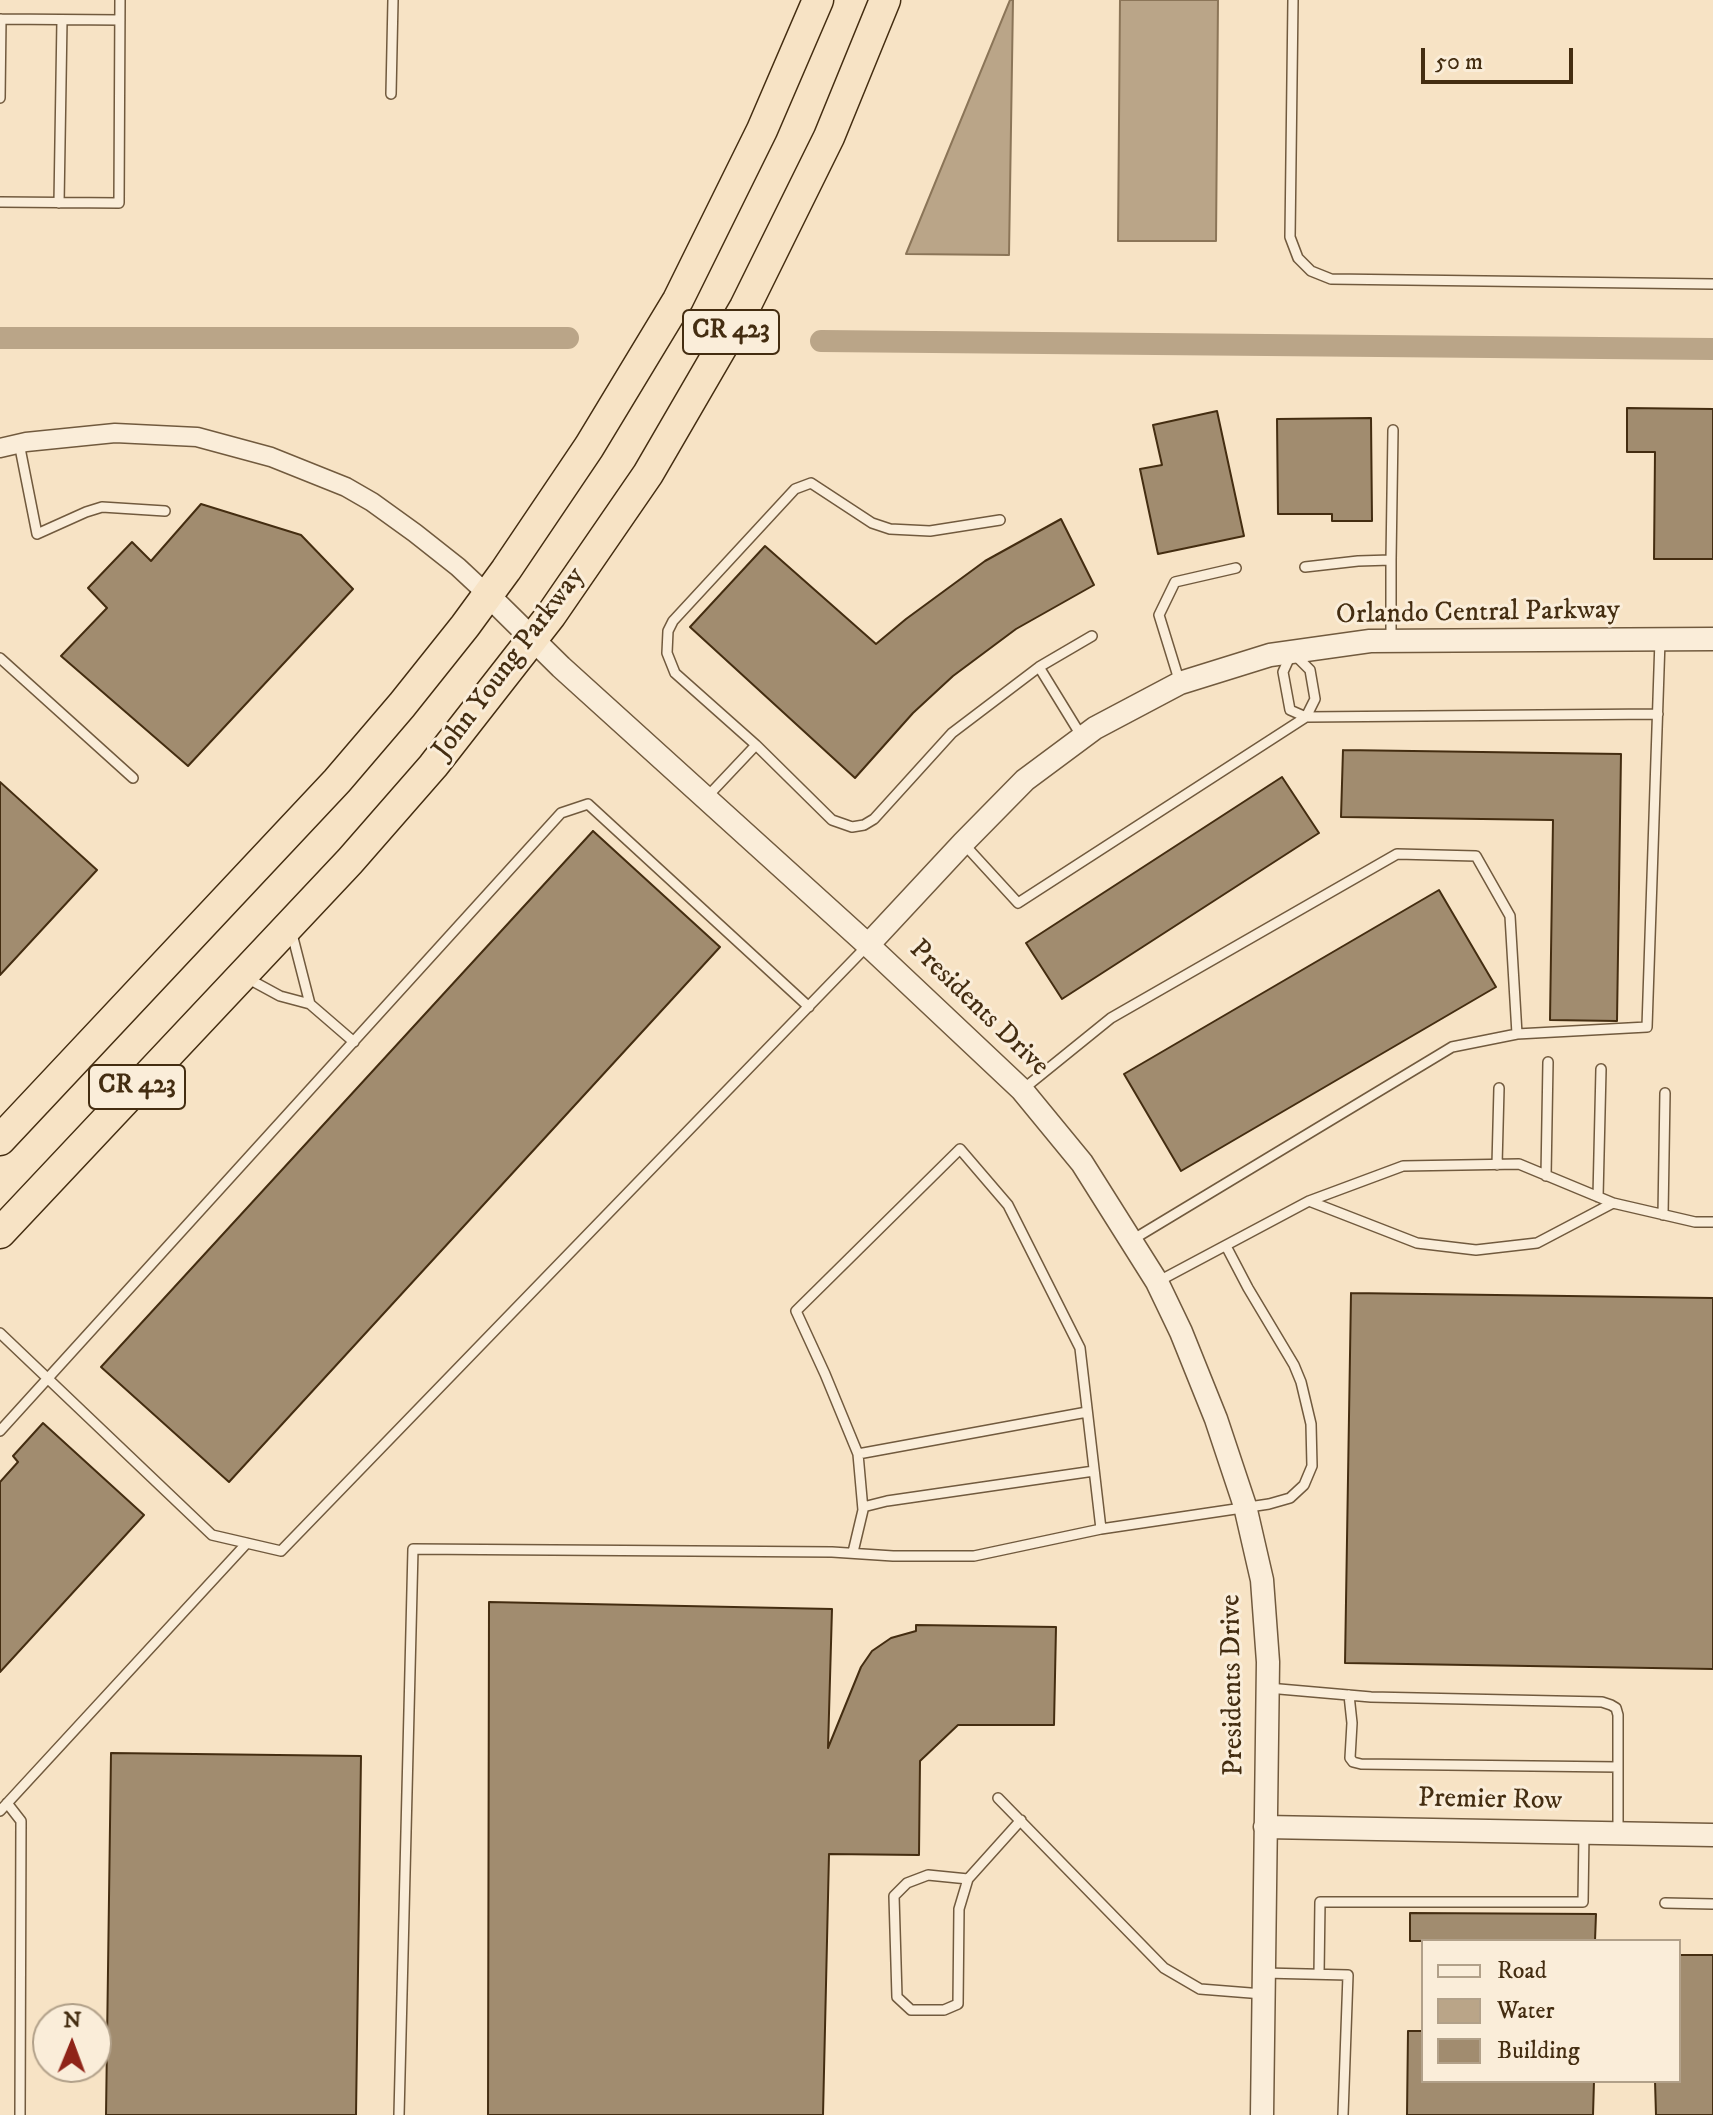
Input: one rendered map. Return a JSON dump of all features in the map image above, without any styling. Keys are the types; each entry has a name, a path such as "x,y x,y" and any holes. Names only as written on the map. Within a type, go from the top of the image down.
{"highway":[{"name":"John Young Parkway","path":"0,1140 337,781 402,705 488,595 589,447 678,300 762,130 818,0"},
{"name":"John Young Parkway","path":"0,1233 350,861 433,766 591,559 648,474 745,307 829,137 885,0"}],"street":[{"name":"Presidents Drive","path":"0,448 19,443 115,433 197,437 271,457 346,487 372,502 437,550 488,595 532,639 868,945 1022,1090 1082,1163 1157,1282 1181,1332 1216,1419 1245,1506 1262,1580 1268,1662 1262,2115"},
{"name":"Orlando Central Parkway","path":"868,945 1025,780 1095,728 1180,683 1270,655 1370,641 1713,639"},
{"name":"Premier Row","path":"1265,1827 1713,1835"}],"lane":[{"path":"0,202 119,203 120,0"},
{"path":"391,94 393,0"},
{"path":"1293,0 1290,237 1298,258 1311,271 1331,279 1713,284"},
{"path":"0,98 0,19 120,20"},
{"path":"59,203 62,20"},
{"path":"1391,641 1393,430"},
{"path":"19,443 37,534 102,507 165,511"},
{"path":"1000,520 930,531 890,529 872,523 811,483 795,489 673,621 668,631 667,653 675,673 756,745 832,820 852,827 874,819 952,733 1039,667 1092,636"},
{"path":"1305,567 1391,560"},
{"path":"1180,683 1159,615 1175,582 1236,568"},
{"path":"1132,1240 1452,1047 1517,1034 1647,1027 1660,640"},
{"path":"963,843 1018,903 1306,717 1315,699 1310,670 1292,652 1283,672 1290,710 1306,717 1658,714"},
{"path":"0,658 133,778"},
{"path":"1039,667 1082,737"},
{"path":"706,798 756,745"},
{"path":"0,1431 561,813 588,804 809,1007"},
{"path":"1022,1090 1111,1018 1397,854 1476,856 1510,916 1517,1034"},
{"path":"290,925 310,1004"},
{"path":"0,1333 212,1535 281,1551 868,945"},
{"path":"242,976 280,996 310,1004 354,1042"},
{"path":"1546,1176 1548,1062"},
{"path":"1598,1197 1601,1069"},
{"path":"1497,1165 1499,1088"},
{"path":"1663,1215 1665,1093"},
{"path":"853,1552 863,1507 858,1454 796,1311 960,1149 1008,1205 1080,1348 1101,1529"},
{"path":"1157,1282 1309,1201 1403,1166 1519,1164 1613,1203 1695,1222 1713,1222"},
{"path":"1309,1201 1417,1243 1476,1250 1537,1243 1613,1203"},
{"path":"399,2115 413,1549 853,1552 893,1556 974,1556 1101,1529 1269,1504 1290,1498 1304,1485 1312,1466 1311,1424 1301,1382 1226,1246"},
{"path":"858,1454 1087,1412"},
{"path":"863,1507 1094,1471"},
{"path":"20,2115 21,1821 4,1807 247,1543"},
{"path":"1268,1688 1349,1695 1602,1702 1616,1708 1618,1715 1618,1834"},
{"path":"1349,1695 1352,1723 1350,1758 1353,1762 1618,1767"},
{"path":"998,1798 1164,1968 1200,1989 1263,1984 1319,1974 1348,1975 1343,2115"},
{"path":"968,1879 928,1875 907,1883 894,1896 897,1997 911,2010 944,2010 958,2004 959,1909 968,1879 1021,1820"},
{"path":"1319,1974 1320,1902 1583,1902 1584,1833"},
{"path":"1665,1903 1713,1904"}],"water":[{"path":"1010,0 1013,0 1009,255 906,254"},
{"path":"1120,0 1218,0 1216,241 1118,241"}],"building":[{"path":"1627,408 1713,409 1713,559 1654,559 1655,452 1627,452"},
{"path":"1217,411 1244,536 1158,554 1140,469 1162,465 1153,425"},
{"path":"1371,418 1372,521 1332,521 1332,514 1278,514 1277,419"},
{"path":"201,504 301,535 353,589 188,766 61,656 107,608 88,588 132,542 151,561"},
{"path":"1061,519 1094,585 1016,629 953,676 913,713 855,778 690,627 765,546 876,644 985,561"},
{"path":"1343,750 1621,754 1617,1021 1550,1020 1553,820 1341,817"},
{"path":"1282,777 1319,833 1062,999 1026,943"},
{"path":"0,782 97,870 0,975"},
{"path":"593,831 720,947 229,1482 101,1367"},
{"path":"1439,890 1496,987 1181,1171 1124,1074"},
{"path":"1351,1293 1713,1298 1713,1669 1345,1663"},
{"path":"43,1423 144,1515 0,1672 0,1482 18,1462 13,1456"},
{"path":"489,1602 832,1609 828,1748 861,1667 872,1651 891,1638 916,1631 916,1625 1056,1627 1054,1725 958,1725 920,1761 919,1855 829,1854 823,2115 488,2115"},
{"path":"111,1753 361,1756 356,2115 106,2115 106,2083 112,2083 112,2003 108,2003"},
{"path":"1410,1913 1596,1914 1595,1939 1410,1941"},
{"path":"1681,1955 1713,1955 1713,2115 1656,2115 1655,2083 1681,2083"},
{"path":"1408,2031 1421,2031 1421,2083 1594,2083 1593,2115 1407,2115"}],"waterway":[{"path":"0,338 568,338"},
{"path":"821,341 1713,349"}]}
